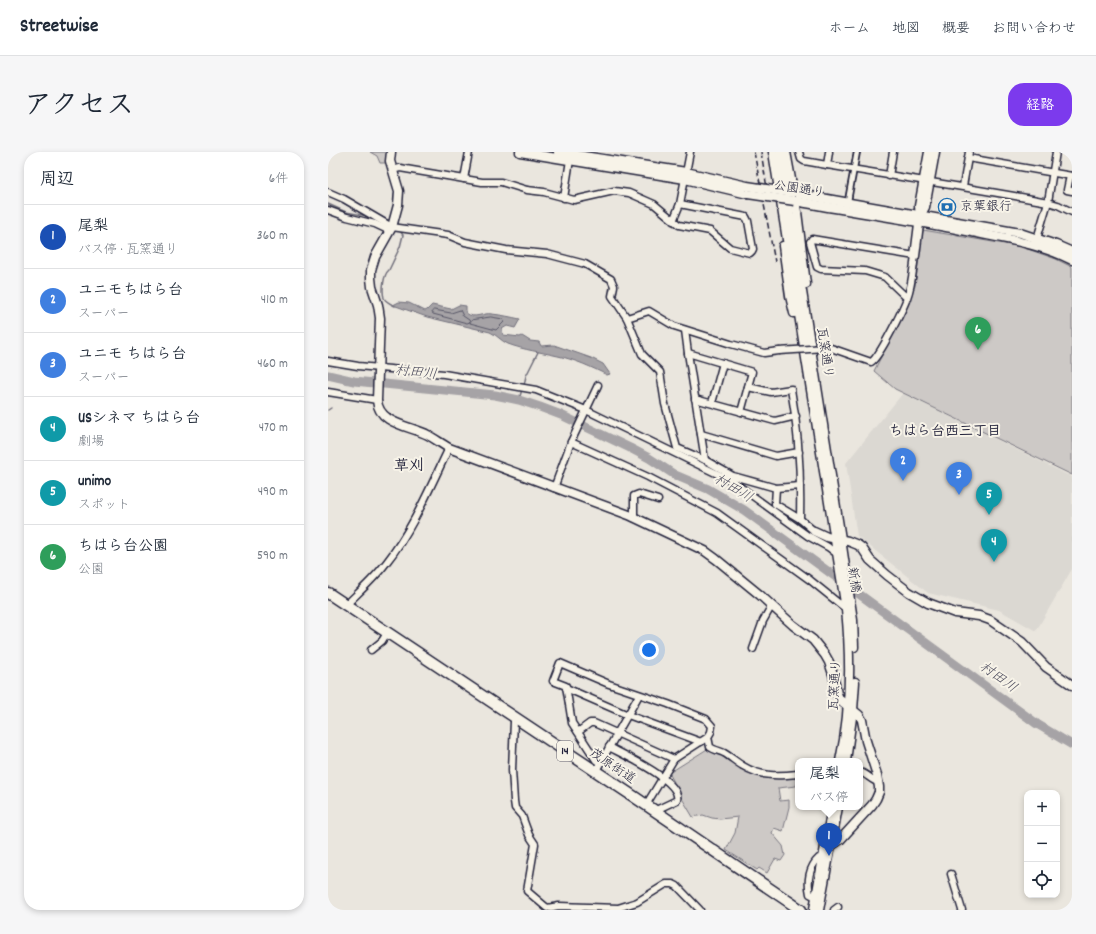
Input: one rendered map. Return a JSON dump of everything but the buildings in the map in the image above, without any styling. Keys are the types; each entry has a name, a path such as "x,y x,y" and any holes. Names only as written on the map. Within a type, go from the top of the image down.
{"main road":[{"name":"茂原街道","path":"328,593 516,719 598,767 650,808 801,910"}],"street":[{"path":"391,152 390,161 399,191 398,205 391,229 377,252 371,275 372,287 380,312 378,406 384,415 392,421 427,434 449,448 634,518 695,546 716,559 820,646 830,662 840,700 859,715 862,720 878,782 879,792 876,799 840,840 831,846"},
{"path":"464,179 469,152"},
{"name":"公園通り","path":"520,152 570,156 685,176 748,190 919,219 1020,233 1072,260"},
{"name":"公園通り","path":"558,152 570,156"},
{"path":"673,221 680,204 690,152"},
{"path":"768,152 790,296 800,338 807,346 813,336 794,197 786,152"},
{"name":"瓦窯通り","path":"773,152 807,346 840,556"},
{"name":"瓦窯通り","path":"780,152 807,346"},
{"path":"799,152 802,160 889,176 963,186 1048,202 1072,212"},
{"path":"827,165 829,152"},
{"path":"848,203 848,195 857,152"},
{"path":"889,176 893,152"},
{"path":"627,318 648,311 674,326 685,330 764,352 831,348 871,362 874,360 886,341 907,298 911,284 919,219 925,207 928,152"},
{"path":"927,182 935,152"},
{"path":"1036,242 1048,202 1056,152"},
{"path":"963,186 968,155 1071,176 1067,190 1072,191"},
{"path":"564,198 570,156"},
{"path":"392,170 400,168 482,182 501,182 526,190 544,192 574,200 614,190 629,193 654,204 679,225 710,231 730,248 750,253 752,251 753,249 746,217 680,204"},
{"path":"328,192 344,199 391,229"},
{"name":"公園通り","path":"794,197 848,203 919,219"},
{"path":"328,210 347,217 391,229 448,235 466,242 506,250 547,254 585,264 611,279 614,286 612,296 627,318 642,354 660,372 665,404 677,448 705,460 733,476 776,488 800,486"},
{"path":"907,298 885,277 865,271 821,269 817,267 810,242 812,239 915,256"},
{"name":"公園通り","path":"1036,242 1072,252"},
{"path":"685,330 705,460"},
{"path":"688,353 752,372 740,412"},
{"path":"328,361 358,366 444,374 530,388 561,399 732,481 808,536 828,547 840,556"},
{"path":"712,404 723,363"},
{"path":"554,488 571,442 598,385"},
{"path":"748,387 771,392 791,389 796,416 799,452 800,519"},
{"path":"328,392 377,400"},
{"path":"695,399 774,421 796,416"},
{"path":"701,434 776,456 799,452"},
{"path":"571,442 648,477 717,513 810,580 848,610"},
{"path":"346,605 386,564 421,507 449,448"},
{"path":"776,488 775,504 800,519 814,531 823,536 854,542 862,548 870,560 885,573 909,592 928,603 951,612 979,616 990,620 1022,642 1046,667 1072,685"},
{"path":"634,518 634,496 639,494 658,500"},
{"name":"新橋","path":"840,556 848,610"},
{"path":"753,649 764,621 772,606"},
{"name":"瓦窯通り","path":"846,758 855,666 853,620 848,610"},
{"path":"371,650 382,642 387,633"},
{"path":"650,808 663,777 674,759 708,738 712,726 706,719 668,704 609,684 560,663 552,681 628,715 701,742"},
{"path":"566,688 572,723 596,760 598,767"},
{"path":"598,767 639,695"},
{"name":"瓦窯通り","path":"841,758 851,708"},
{"path":"516,719 514,721 512,770 515,808 522,816 534,844 527,891 550,909 559,906 618,908 637,902 666,884 670,884 677,886 700,910"},
{"path":"578,732 590,723 594,723 674,759"},
{"path":"708,738 710,747 725,753 743,767 759,773 780,776 795,774"},
{"path":"609,747 663,777 674,789 678,797 674,802 650,808"},
{"path":"863,774 878,782"},
{"path":"814,910 831,810"},
{"path":"819,910 837,810"},
{"path":"950,874 962,910"}],"shaded area":[{"path":"370,152 387,152 386,163 380,163 377,156"},
{"path":"923,230 1022,247 1056,259 1072,267 1072,475 895,389 874,371 915,286"},
{"path":"903,393 1072,477 1072,569 1036,631 999,610 928,593 857,536 846,463"},
{"path":"712,746 741,763 765,772 773,773 795,770 795,786 778,788 780,801 789,800 789,807 783,831 774,828 772,833 783,846 785,855 781,861 775,859 767,873 759,868 757,870 726,850 735,833 738,817 720,819 703,815 693,817 680,795 671,784 674,782 669,773"}],"water":[{"path":"399,302 409,303 425,311 432,305 451,309 459,305 466,306 466,313 473,316 489,314 503,315 520,319 515,328 507,326 502,329 503,335 522,336 530,341 539,342 541,346 554,345 591,358 603,364 610,374 607,375 565,358 508,344 490,332 427,317 393,305"}],"waterway":[{"path":"328,204 346,212 368,216"},
{"path":"395,306 384,298 383,287 385,276 400,247 403,235 399,230"},
{"path":"524,385 526,376 538,352"},
{"name":"村田川","path":"328,375 354,381 495,395 519,400 561,415 630,448 649,458 675,475 708,489 744,510 1037,724 1072,745"},
{"path":"519,400 522,389"}],"railway":[{"path":"754,152 775,262"},
{"path":"761,152 767,188"}],"place":[{"name":"京葉銀行","path":"947,207"},
{"name":"ちはら台公園","path":"978,350"},
{"name":"ユニモちはら台","path":"903,481"},
{"name":"ユニモ ちはら台","path":"959,495"},
{"name":"unimo","path":"989,515"},
{"name":"USシネマ ちはら台","path":"994,562"},
{"name":"尾梨","path":"829,856"}],"district":[{"name":"ちはら台西三丁目","path":"945,432"},
{"name":"草刈","path":"409,467"}]}
